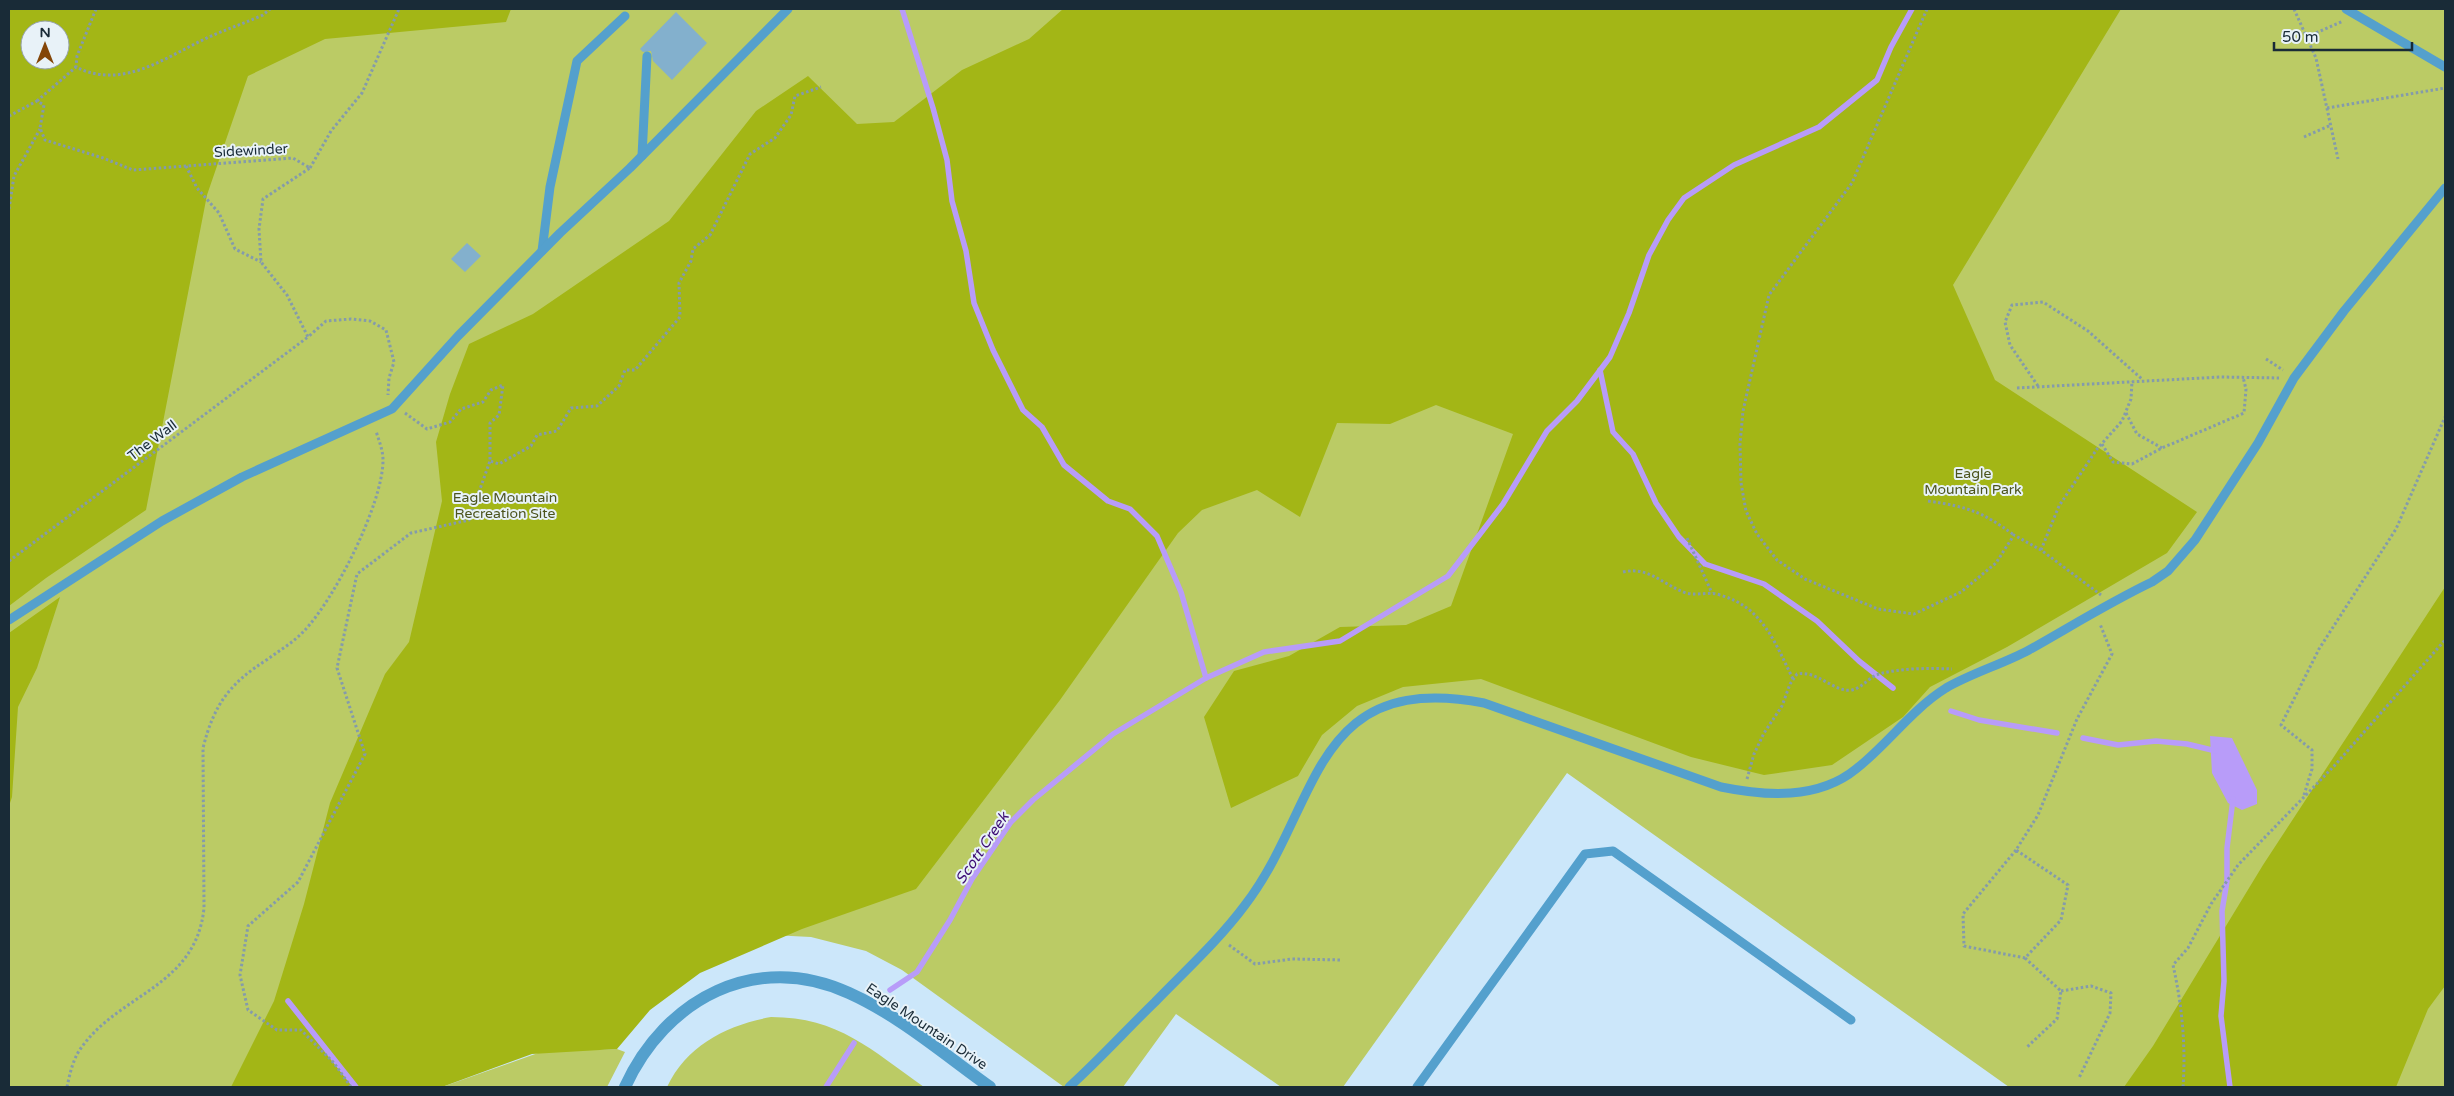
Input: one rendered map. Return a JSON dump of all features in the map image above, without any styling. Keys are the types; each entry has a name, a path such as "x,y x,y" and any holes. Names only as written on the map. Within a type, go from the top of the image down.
{"street":[{"name":"Eagle Mountain Drive","path":"625,1087 649,1046 664,1028 693,1003 730,985 759,979 785,978 826,984 862,999 904,1026 990,1087"}],"lane":[{"path":"9,620 162,521 242,477 392,409 458,336 642,156 788,9"},
{"path":"2346,9 2445,67"},
{"path":"542,252 550,187 577,61 625,16"},
{"path":"642,156 647,56"},
{"path":"1069,1087 1218,938 1260,884 1329,751 1359,721 1372,713 1403,702 1435,698 1460,699 1484,703 1721,787 1744,792 1796,793 1841,779 1856,770 1919,708 1948,687 2028,650 2095,611 2152,582 2183,556 2195,540 2258,443 2294,378 2344,311 2445,188"},
{"path":"1417,1087 1585,854 1613,850 1851,1020"},
{"path":"1427,1073 1427,1087"}],"path":[{"path":"9,116 37,101 76,67 77,56 96,9"},
{"path":"76,67 88,73 110,77 158,64 208,37 263,16 270,9"},
{"path":"261,262 259,229 263,199 310,168 331,131 362,93 399,9"},
{"path":"1927,9 1852,183 1769,294 1743,411 1740,444 1741,483 1746,511 1777,560 1805,579 1878,609 1914,614 1961,592 1996,563 2014,535"},
{"path":"2294,9 2316,58 2338,159"},
{"path":"2307,37 2356,15"},
{"path":"490,461 499,464 532,446 537,434 557,430 571,408 597,406 619,386 625,370 635,370 680,317 679,283 691,261 693,249 710,235 750,154 775,138 790,115 795,96 821,87"},
{"path":"2327,108 2445,88"},
{"path":"9,209 14,176 40,128 44,105 37,101"},
{"path":"2304,137 2331,125"},
{"name":"Sidewinder","path":"40,128 45,140 103,158 133,170 293,158 310,168"},
{"path":"186,166 197,188 219,213 235,249 261,262 287,296 308,337 326,321 351,319 370,321 386,330 394,362 387,392 392,409 404,412 427,429 450,422 461,409 483,402 491,390 503,385 499,415 490,423 490,461 469,520 411,533 357,574 337,668 365,754 298,882 248,926 240,975 248,1010 277,1030 301,1030 334,1062 351,1087"},
{"path":"2038,386 2010,345 2005,322 2012,305 2043,302 2088,331 2144,380"},
{"name":"The Wall","path":"9,561 308,337"},
{"path":"2266,359 2294,378"},
{"path":"2018,388 2132,380 2243,377 2294,378"},
{"path":"2102,444 2113,462 2132,464 2162,448 2244,414 2246,389 2243,377"},
{"path":"2041,550 2059,506 2102,444 2122,421 2131,400 2132,380"},
{"path":"2126,412 2137,434 2162,448"},
{"path":"2303,798 2312,769 2312,750 2281,725 2319,649 2396,529 2445,417"},
{"path":"67,1087 72,1067 80,1049 92,1034 118,1010 158,986 180,966 196,941 202,923 204,908 203,748 208,727 218,704 230,688 246,673 304,632 326,606 338,584 376,499 379,486 382,454 372,419"},
{"path":"1928,501 1970,508 1993,520 2014,535 2041,550 2111,603"},
{"path":"1687,538 1712,593"},
{"path":"1623,572 1643,570 1686,592 1712,593 1749,608 1777,645 1793,678"},
{"path":"2061,991 2025,958 1964,946 1963,914 2016,850 2038,815 2077,719 2112,654 2095,611"},
{"path":"2183,1087 2185,1047 2180,994 2173,965 2188,948 2211,904 2238,865 2303,798 2445,640"},
{"path":"1744,792 1754,754 1764,733 1782,706 1793,678 1797,674 1804,673 1844,690 1852,690 1877,675 1888,672 1936,668 1960,669"},
{"path":"2016,850 2068,885 2061,920 2025,958"},
{"path":"1218,938 1254,964 1292,959 1342,960"},
{"path":"2061,991 2091,986 2111,993 2110,1013 2079,1078"},
{"path":"2026,1048 2057,1019 2061,991"}],"green space":[{"name":"Eagle Mountain Recreation Site","path":"9,9 2445,9 2445,1087 2009,1087 1567,773 1343,1087 1281,1087 1176,1014 1123,1087 1064,1087 902,970 866,951 811,937 771,935 648,983 595,1050 617,1049 625,1052 607,1087 442,1087 538,1053 573,1015 379,1087 9,1087"},
{"path":"9,9 511,9 506,22 325,39 248,76 207,195 146,510 46,578 9,606"},
{"name":"Eagle Mountain Recreation Site","path":"1063,9 2121,9 1953,285 1995,380 2197,512 2167,553 2007,647 1930,687 1903,717 1832,765 1764,775 1691,757 1481,679 1403,687 1357,706 1322,735 1298,776 1231,808 1204,717 1234,671 1289,656 1340,627 1406,625 1451,606 1513,434 1436,405 1390,424 1337,423 1300,517 1257,490 1202,510 1178,533 1060,700 916,889 802,929 700,973 650,1010 617,1049 532,1054 442,1087 231,1087 274,1001 304,904 330,803 385,674 409,642 442,501 436,442 450,394 469,344 533,314 669,221 756,111 808,76 857,124 894,122 962,70 1029,39"},
{"path":"2445,587 2445,986 2428,1009 2396,1087 2124,1087 2153,1046 2263,865"},
{"path":"60,597 37,668 18,707 12,797 9,806 9,633"},
{"path":"771,1017 795,1018 835,1029 870,1049 924,1087 667,1087 675,1072 686,1059 710,1039 739,1025"}],"shaded area":[{"path":"2210,736 2232,738 2257,790 2257,804 2242,810 2228,803 2212,773"}],"building":[{"path":"676,12 707,43 672,80 653,61 651,51 643,52 640,49"},
{"path":"467,243 481,256 465,272 451,259"}],"waterway":[{"path":"902,9 947,160 952,201 966,251 974,303 993,350 1023,410 1042,427 1064,465 1108,501 1130,509 1157,536 1181,592 1206,678"},
{"path":"890,990 917,972 950,920 972,879 1011,822 1033,800 1113,734 1206,678 1264,652 1340,641 1448,576 1503,504 1547,431 1577,401 1610,357 1629,313 1649,255 1668,220 1684,198 1734,165 1819,127 1877,80 1891,47 1912,9"},
{"path":"1600,370 1613,432 1633,454 1656,503 1679,537 1705,564 1764,584 1817,621 1859,661 1893,688"},
{"path":"1951,711 1979,720 2057,733"},
{"path":"2083,738 2118,745 2156,741 2187,744 2216,751"},
{"path":"2230,1087 2221,1016 2224,981 2222,911 2227,881 2227,848 2233,799"},
{"path":"288,1001 356,1087"},
{"name":"Scott Creek","path":"826,1087 854,1043"}],"park label":[{"name":"Eagle Mountain Park","path":"1973,482"}]}
